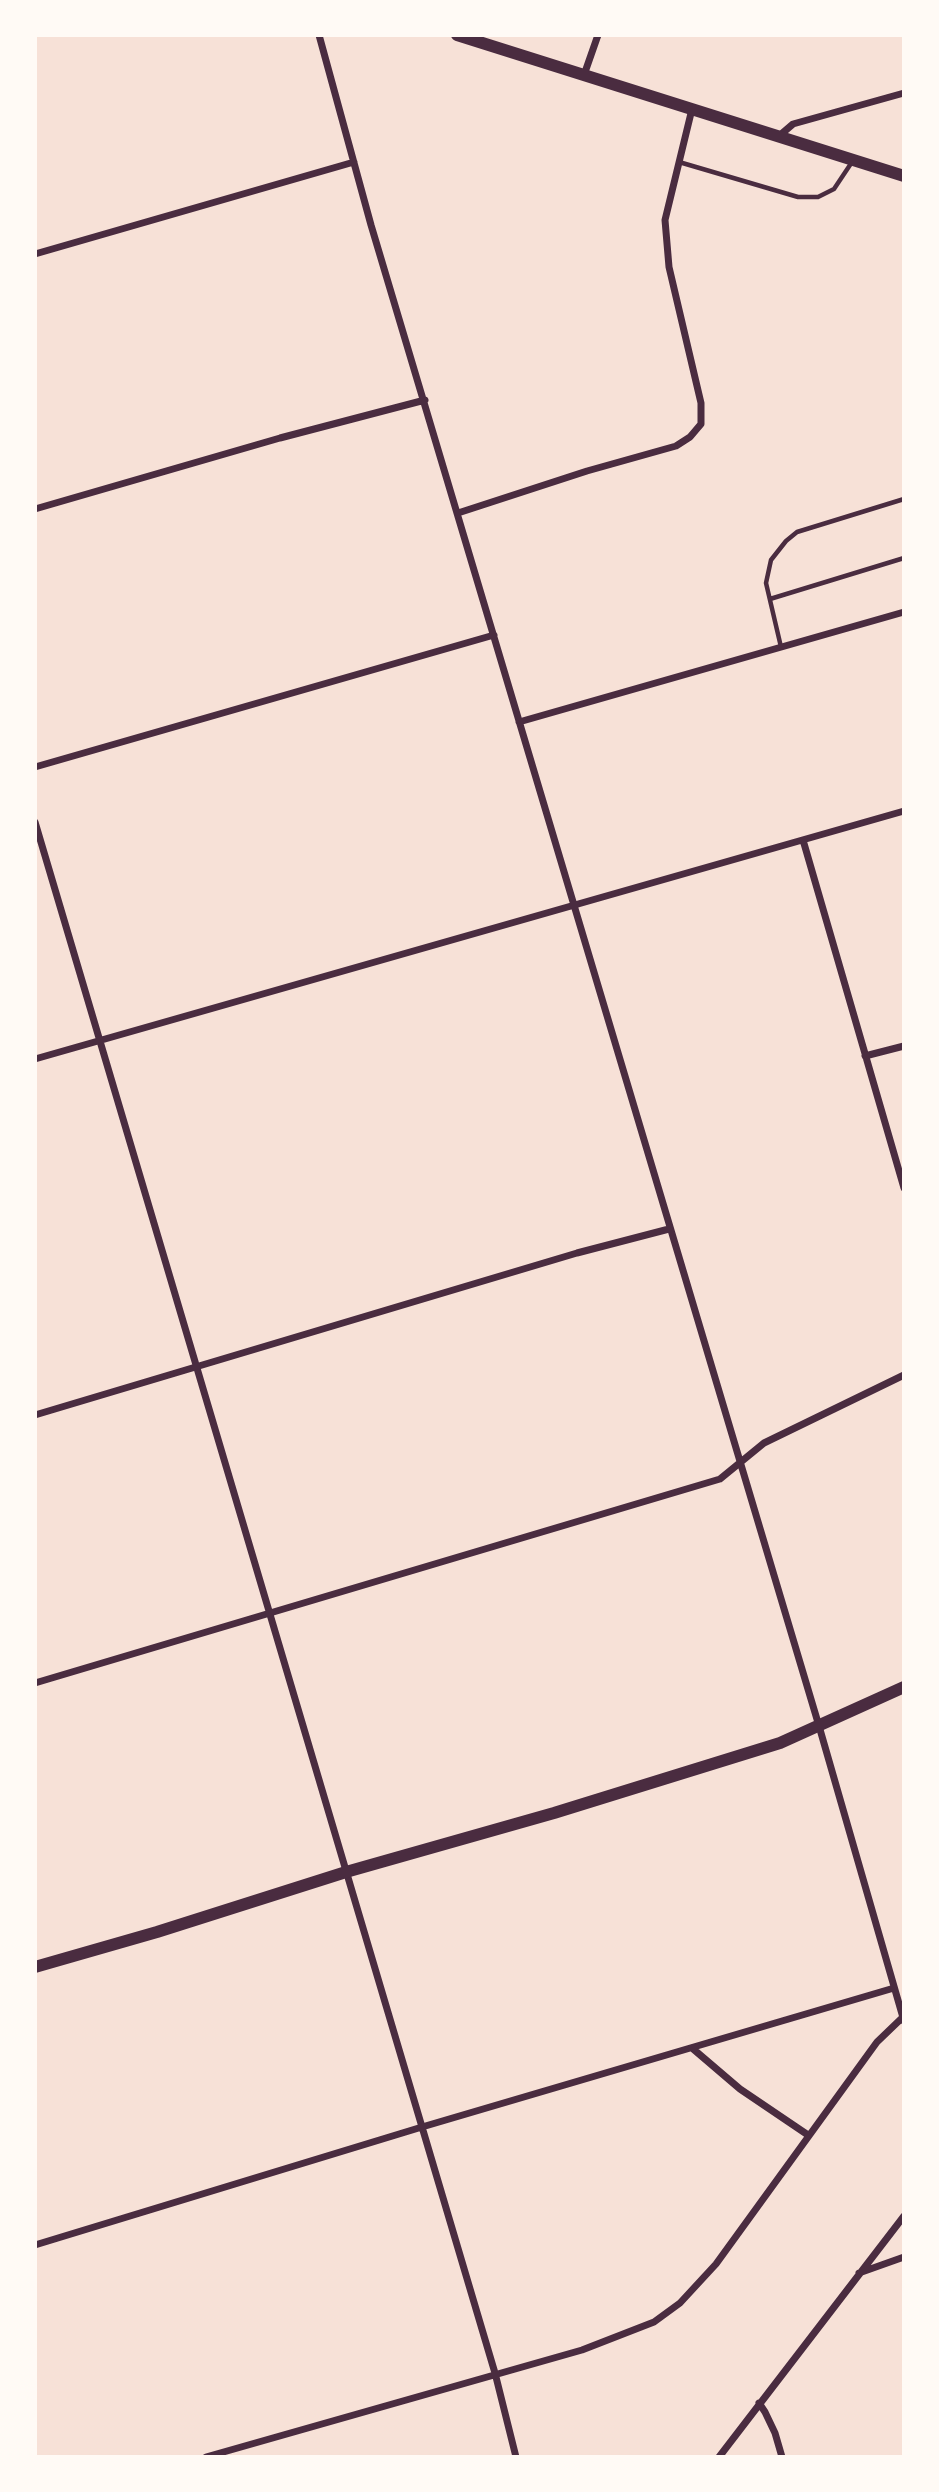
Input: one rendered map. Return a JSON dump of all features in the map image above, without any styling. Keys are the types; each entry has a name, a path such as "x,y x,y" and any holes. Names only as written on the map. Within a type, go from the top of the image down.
{"street":[{"path":"206,2457 582,2350 654,2322 669,2312 716,2264 877,2042 903,2019 819,1726 739,1465 354,162 319,35"},
{"path":"457,35 904,176"},
{"path":"584,76 598,35"},
{"path":"779,136 793,124 904,93"},
{"path":"458,513 587,471 676,446 690,437 701,424 701,403 668,267 666,220 692,109"},
{"path":"35,254 354,162"},
{"path":"35,509 280,438 425,400"},
{"path":"519,722 904,612"},
{"path":"35,767 494,635"},
{"path":"35,1059 904,811"},
{"path":"35,822 495,2373 516,2457"},
{"path":"803,840 904,1188"},
{"path":"865,1056 904,1046"},
{"path":"35,1415 669,1228"},
{"path":"35,1683 720,1479 764,1443 904,1375"},
{"path":"35,1967 157,1932 346,1872 568,1809 780,1743 904,1687"},
{"path":"35,2245 422,2127 894,1988"},
{"path":"692,2048 740,2090 808,2135"},
{"path":"719,2457 904,2216"},
{"path":"858,2273 904,2257"},
{"path":"759,2403 775,2433 782,2457"}],"lane":[{"path":"678,162 798,197 818,197 834,189 853,160"},
{"path":"781,647 766,583 771,561 786,541 797,532 904,499"},
{"path":"770,599 904,558"}]}
